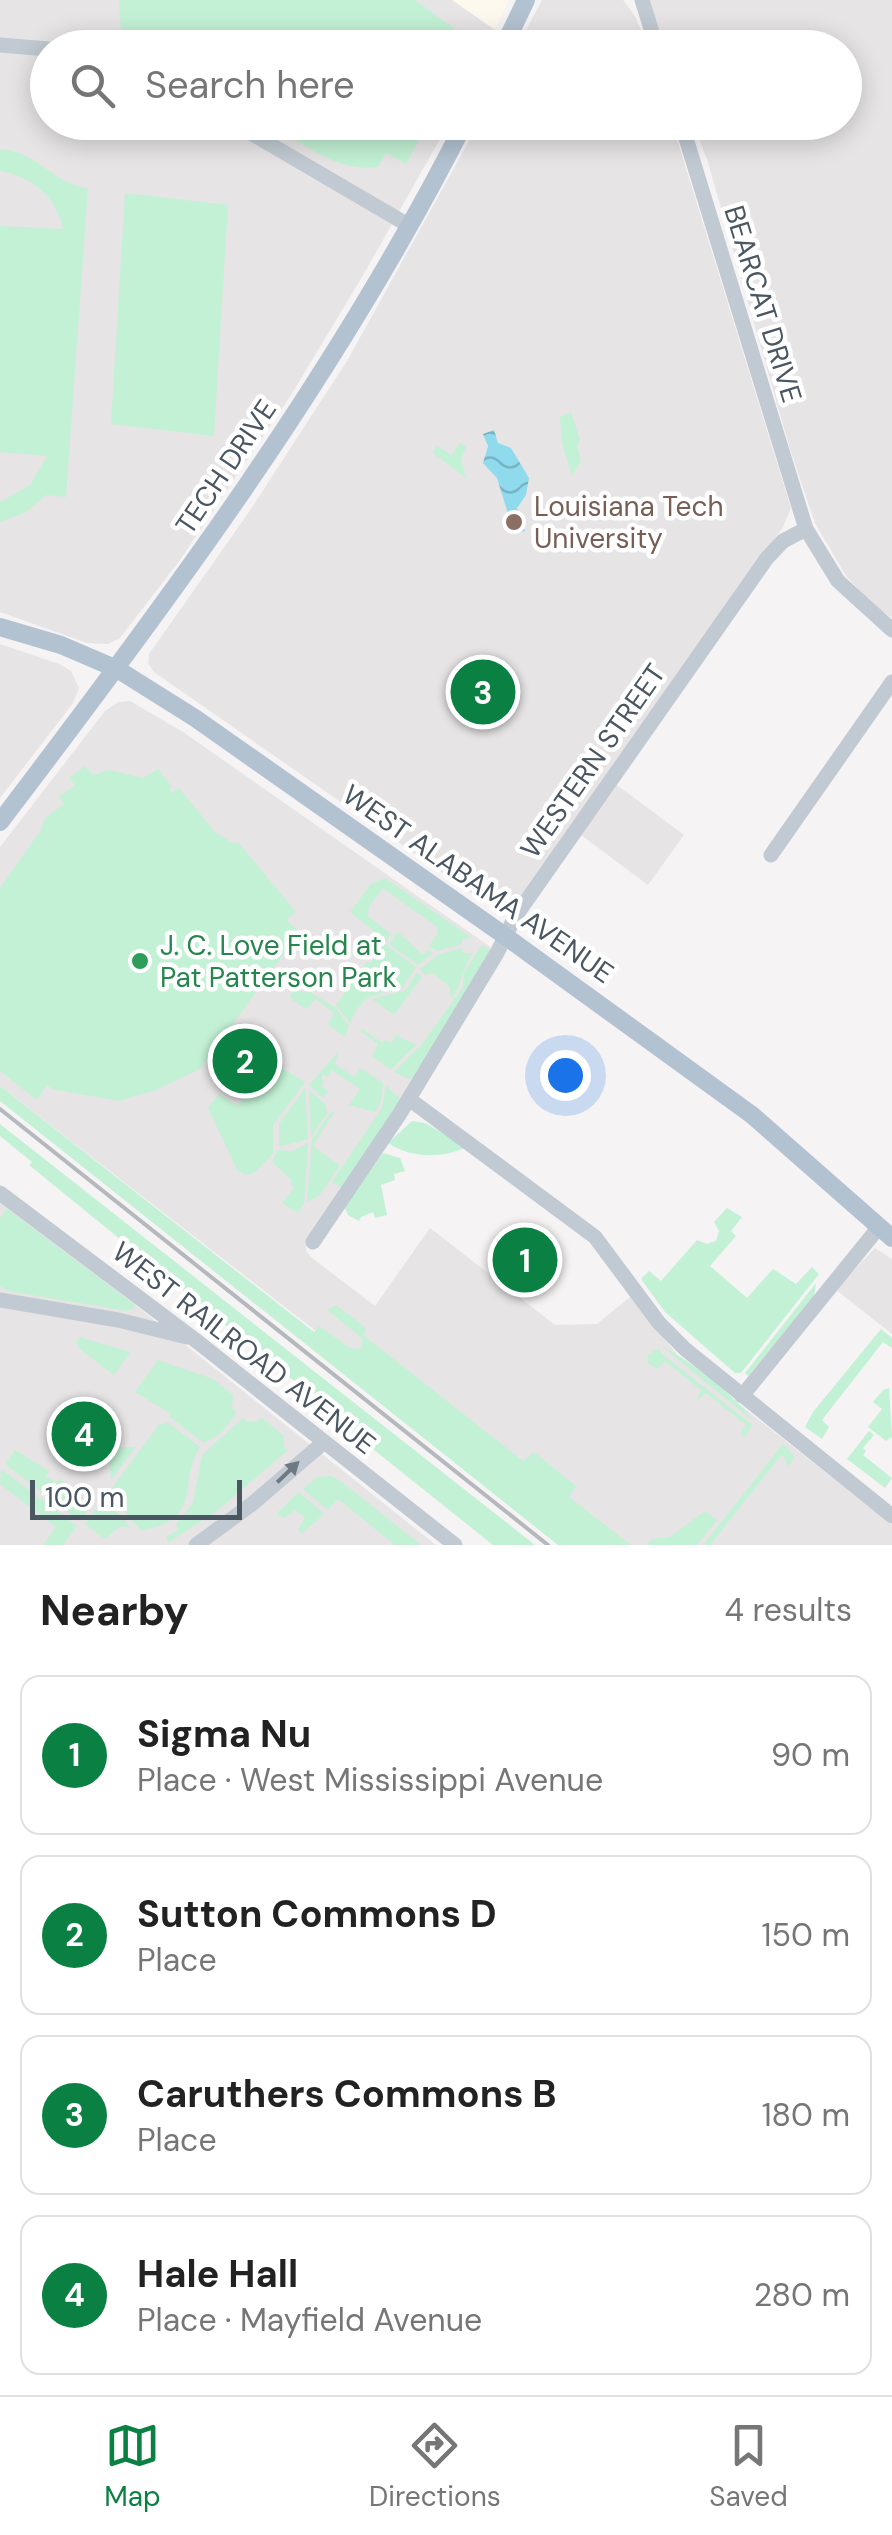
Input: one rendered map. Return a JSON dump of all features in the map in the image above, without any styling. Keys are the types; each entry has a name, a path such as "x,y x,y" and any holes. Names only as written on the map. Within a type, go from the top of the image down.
{"main road":[{"path":"512,30 526,0"},
{"name":"TECH DRIVE","path":"0,822 221,526 280,437 455,140"},
{"name":"WEST ALABAMA AVENUE","path":"0,627 60,645 117,669 196,718 752,1115 885,1232"}],"street":[{"path":"639,0 650,30"},
{"path":"0,45 30,48"},
{"path":"263,140 408,225"},
{"name":"BEARCAT DRIVE","path":"687,140 806,529 838,581 892,630"},
{"name":"WESTERN STREET","path":"313,1242 408,1099 505,936 569,838 767,558 782,541 806,529"},
{"path":"771,856 892,682"},
{"path":"408,1099 595,1236 658,1323 892,1516"},
{"name":"WEST RAILROAD AVENUE","path":"0,1193 194,1339 455,1545"},
{"path":"742,1396 885,1232"},
{"path":"0,1300 118,1320 194,1339"},
{"path":"196,1545 324,1442"}],"shaded area":[{"path":"0,0 452,0 495,30 30,30 30,140 439,140 291,395 180,560 120,638 108,644 87,643 0,612"},
{"path":"452,0 509,0 495,30"},
{"path":"542,0 623,0 641,30 526,30"},
{"path":"649,0 892,0 892,618 871,603 846,576 815,523 700,140 862,140 862,30 659,30"},
{"name":"Louisiana Tech University","path":"470,140 677,140 791,508 783,527 507,912 490,906 154,672 148,663 149,654 249,512 347,361"},
{"path":"0,644 59,664 71,671 79,688 73,703 0,798"},
{"path":"130,701 183,732 492,948 402,1101 307,1240 306,1251 312,1258 375,1306 430,1228 555,1325 597,1324 631,1296 678,1356 892,1525 892,1545 592,1545 0,1086 0,847 105,711 118,702"},
{"path":"617,785 684,835 648,885 581,835"},
{"path":"0,1197 436,1545 0,1545"},
{"path":"875,1248 892,1259 892,1334 835,1289"}],"green space":[{"path":"119,0 415,0 456,30 121,30"},
{"path":"297,140 419,140 406,164 386,153 378,167 363,168 321,155"},
{"path":"0,149 25,156 65,181 88,188 66,497 46,495 26,512 0,522 0,502 30,485 47,456 0,452 0,226 63,229 55,207 41,190 22,177 0,171"},
{"path":"125,193 228,205 214,436 111,424"},
{"path":"571,412 580,440 577,446 581,461 572,476 562,443 560,417"},
{"path":"460,443 466,447 461,459 466,478 433,453 436,445 451,455"},
{"name":"J. C. Love Field at Pat Patterson Park","path":"85,766 93,775 109,770 143,778 158,769 172,787 172,793 179,788 215,832 234,844 238,842 296,912 286,920 300,932 200,1069 156,1090 119,1101 47,1085 37,1100 0,1071 0,888 41,830 45,818 64,804 59,797 75,785 69,778"},
{"path":"385,878 472,938 437,951 429,946 438,933 437,927 383,888 369,906 368,916 391,934 386,941 350,912 371,884"},
{"path":"398,932 423,955 428,950 433,953 418,965 389,944"},
{"path":"379,940 416,967 402,988 365,1000 350,1023 336,1005 367,961 370,964 377,954 372,949"},
{"path":"482,945 492,951 414,1076 409,1079 394,1072 422,1044 463,987 464,972"},
{"path":"462,948 463,953 473,953 452,997 450,987 433,973 425,975 420,969 438,955"},
{"path":"417,972 422,977 394,1015 372,999 406,990"},
{"path":"294,988 305,993 307,990 336,1008 349,1026 344,1037 328,1024 334,1013 316,999 306,1009 290,998"},
{"path":"362,1029 383,1043 391,1043 396,1035 416,1045 391,1070 372,1056 378,1044"},
{"path":"339,1051 335,1064 354,1077 361,1068 383,1083 381,1102 375,1112 349,1105 360,1089 332,1070 321,1078 321,1086 328,1091 323,1098 309,1085"},
{"path":"275,1064 305,1082 273,1125 273,1154 254,1173 245,1175 237,1170 208,1108 219,1094 238,1106 265,1065"},
{"path":"386,1085 402,1101 342,1188 332,1182 382,1108"},
{"path":"0,1086 314,1332 319,1326 350,1348 359,1349 361,1337 327,1310 336,1305 366,1328 363,1335 523,1461 534,1452 576,1486 569,1497 631,1545 558,1545 0,1101"},
{"path":"305,1088 308,1139 279,1147 279,1124"},
{"path":"309,1090 325,1104 327,1113 311,1137"},
{"path":"335,1111 313,1146 340,1166 319,1196 307,1202 312,1140"},
{"path":"412,1121 425,1123 466,1147 447,1154 427,1155 406,1152 388,1143"},
{"path":"0,1124 535,1545 493,1545 29,1165 32,1162 0,1136"},
{"path":"308,1143 304,1204 298,1213 282,1203 294,1188 292,1180 272,1162 278,1150 292,1151"},
{"path":"383,1153 400,1158 405,1171 381,1185 387,1215 375,1218 373,1212 359,1221 348,1215 344,1206"},
{"path":"727,1208 742,1217 731,1231 736,1236 710,1266 747,1298 773,1269 796,1284 812,1267 819,1274 741,1373 735,1373 665,1312 641,1279 649,1271 661,1281 697,1240 707,1244 716,1241 719,1231 714,1222"},
{"path":"7,1209 134,1308 127,1311 8,1291 0,1286 0,1218"},
{"path":"816,1283 814,1297 748,1376 745,1373"},
{"path":"881,1329 892,1338 892,1348 883,1342 822,1420 829,1427 822,1439 805,1427 813,1412"},
{"path":"79,1337 131,1352 114,1375 81,1350 76,1343"},
{"path":"663,1347 712,1380 752,1420"},
{"path":"659,1348 752,1425 745,1437 740,1434 746,1425 706,1393 696,1401 701,1390 665,1361 657,1369 648,1363 648,1355"},
{"path":"158,1360 213,1379 233,1395 232,1408 237,1413 221,1433 204,1443 171,1414 135,1392"},
{"path":"889,1388 892,1437 886,1441 868,1427 882,1409 873,1402"},
{"path":"261,1417 284,1436 284,1448 288,1450 218,1510 168,1543 166,1537 178,1530 176,1524 193,1503 202,1455 243,1418 248,1422"},
{"path":"166,1421 200,1447 182,1509 161,1525 141,1531 109,1492 160,1423"},
{"path":"869,1431 874,1435 863,1448 863,1455 892,1478 885,1488 847,1459"},
{"path":"783,1444 795,1457 788,1466 782,1454 710,1545 703,1545"},
{"path":"114,1447 136,1447 111,1480 109,1455"},
{"path":"15,1450 49,1471 46,1476 56,1483 60,1479 74,1490 70,1496 88,1510 80,1521 5,1464"},
{"path":"1,1469 77,1526 63,1545 43,1545 56,1527 0,1484"},
{"path":"332,1476 421,1545 395,1545 338,1499 328,1510 303,1489 317,1477"},
{"path":"299,1492 324,1514 302,1534 298,1530 305,1518 295,1510 284,1518 276,1514"},
{"path":"107,1501 131,1528 121,1526 105,1539 85,1524 101,1502"},
{"path":"705,1511 717,1520 697,1545 646,1545 652,1539 670,1537"}],"water":[{"path":"494,430 498,443 511,448 529,478 526,495 517,508 525,531 514,533 497,478 483,463 488,446 483,434"}],"railway":[{"path":"0,1109 548,1545"}],"place":[{"name":"Louisiana Tech University","path":"514,522"},
{"name":"Caruthers Commons B","path":"483,692"},
{"name":"J. C. Love Field at Pat Patterson Park","path":"140,961"},
{"name":"Sutton Commons D","path":"245,1061"},
{"name":"Sigma Nu","path":"525,1260"},
{"name":"Hale Hall","path":"84,1434"}]}
